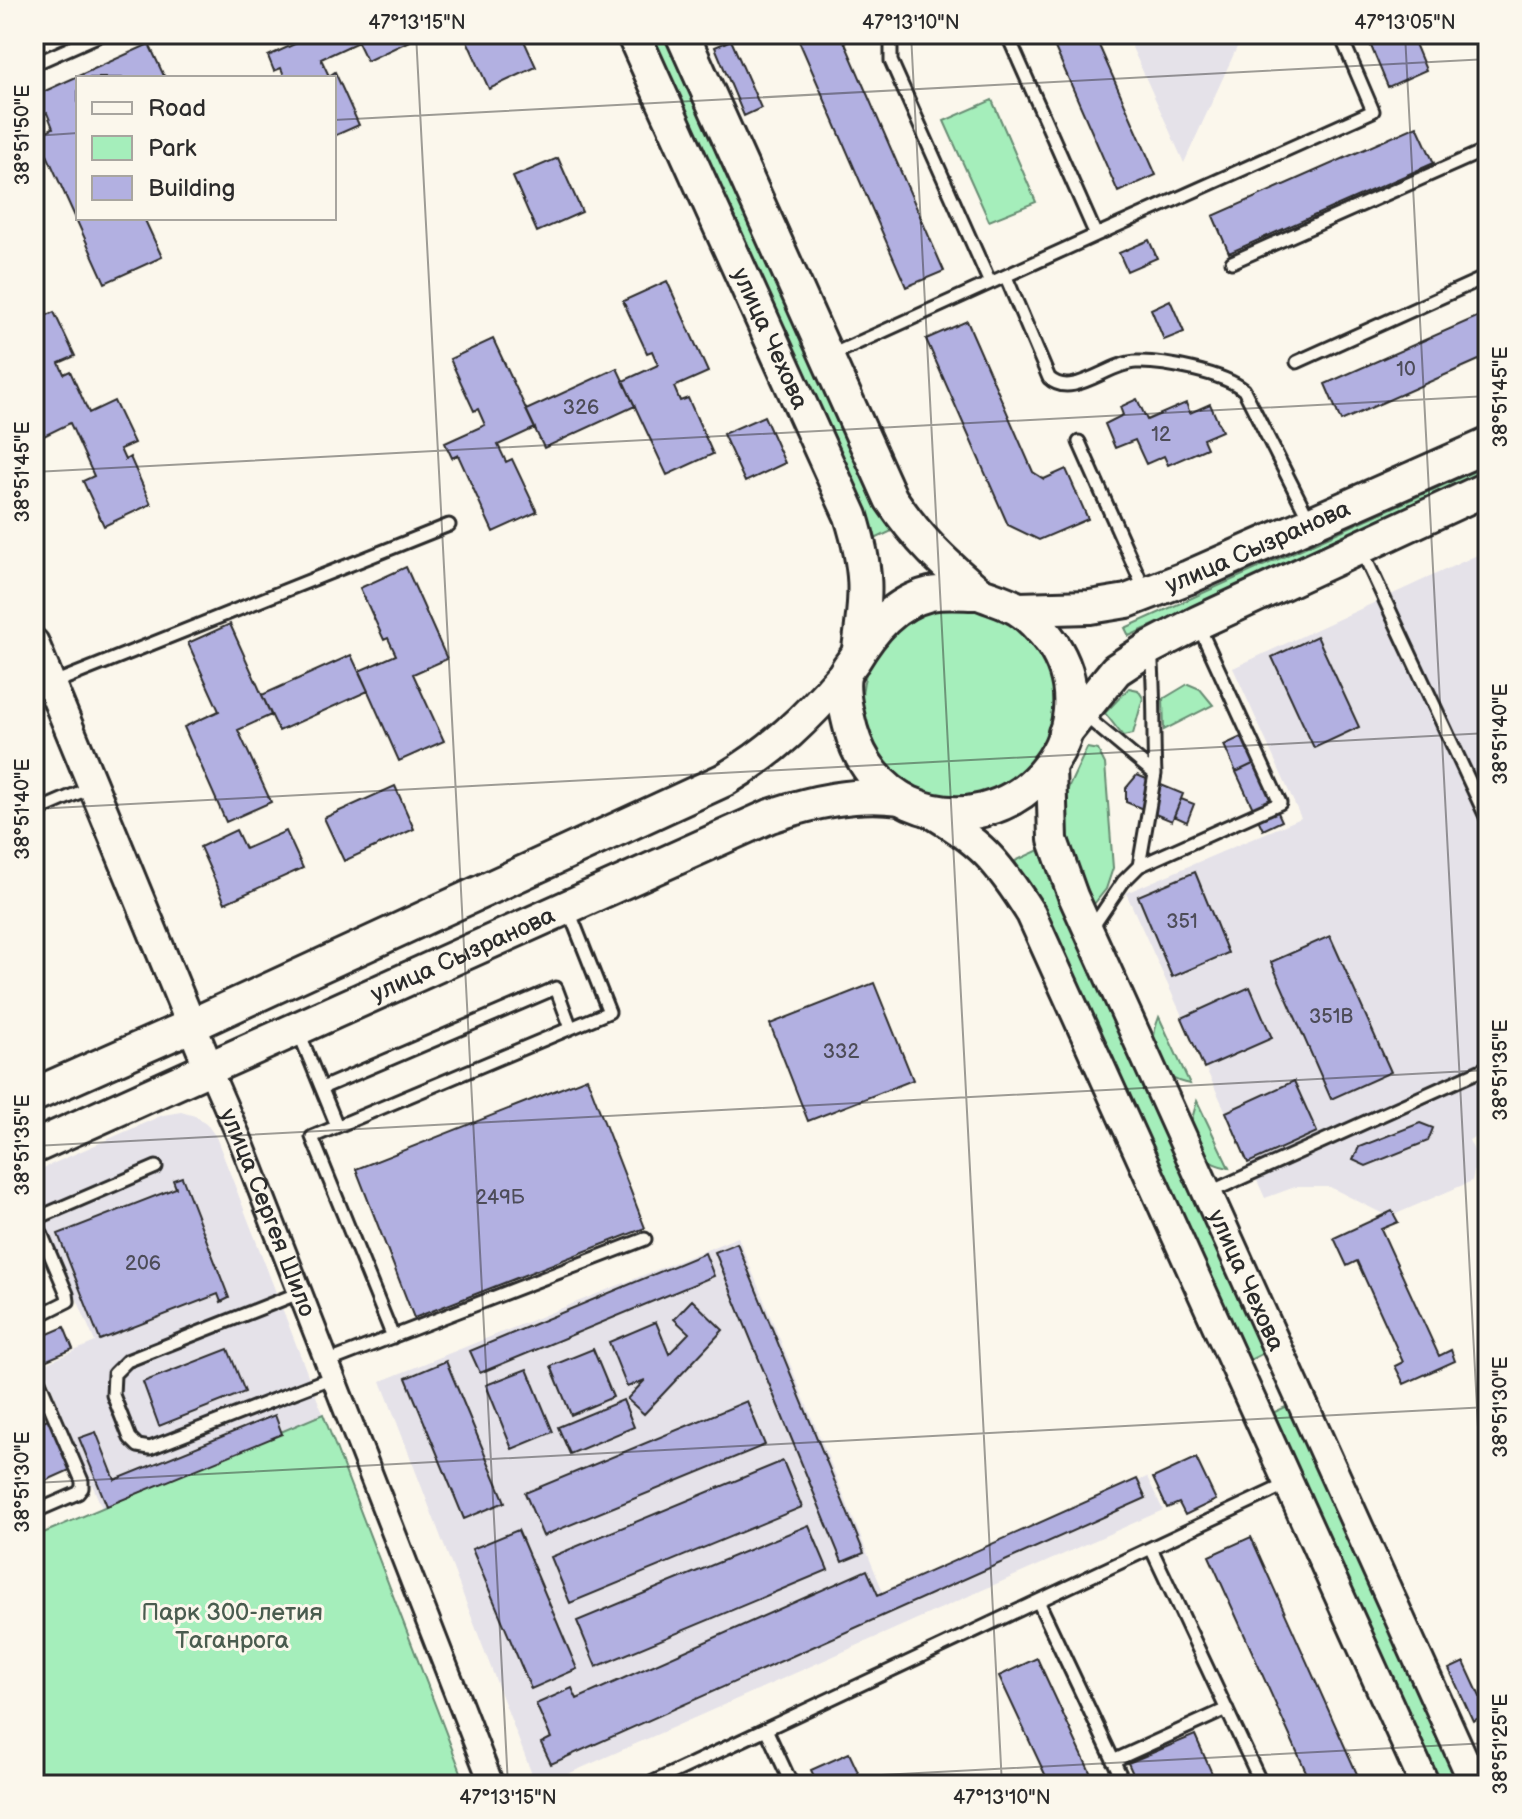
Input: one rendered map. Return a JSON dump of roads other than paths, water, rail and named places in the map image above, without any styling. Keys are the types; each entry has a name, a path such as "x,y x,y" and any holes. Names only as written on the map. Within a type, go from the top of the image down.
{"main road":[{"name":"улица Чехова","path":"633,34 851,516 863,555 866,594 852,663"},
{"name":"улица Чехова","path":"682,34 891,499 912,531 979,593"},
{"name":"улица Сызранова","path":"1019,609 1090,607 1127,601 1488,445"},
{"name":"улица Сызранова","path":"1073,723 1116,670 1151,647 1488,488"},
{"path":"979,593 1019,609 1043,631 1057,651 1066,675 1073,723 1051,765 1029,789 1006,804 981,812 958,814 913,804 876,779 857,751 847,717 852,663 875,628 899,607 931,594 979,593"},
{"name":"улица Сызранова","path":"34,1095 724,780 755,762 786,737 813,711 852,663"},
{"name":"улица Сызранова","path":"34,1147 733,832 798,807 875,795 913,804"}],"street":[{"name":"улица Сергея Шило","path":"34,643 209,1068 492,1785"},
{"name":"улица Чехова","path":"1051,765 1053,840 1073,896 1475,1785"},
{"name":"улица Чехова","path":"913,804 966,834 986,850 1008,877 1031,914 1425,1785"},
{"path":"1248,1395 1291,1378"}],"lane":[{"path":"34,64 102,34"},
{"path":"891,34 891,61 990,283"},
{"path":"1007,34 1096,235"},
{"path":"828,356 1373,111 1340,34"},
{"path":"1232,262 1488,149"},
{"path":"1297,362 1488,276"},
{"path":"1006,277 1049,378 1057,385 1068,386 1125,363 1137,362 1157,363 1233,381 1244,390 1311,523"},
{"path":"1079,442 1147,593"},
{"path":"51,685 449,525"},
{"path":"1360,547 1488,821"},
{"path":"1090,932 1123,882 1139,866 1280,803 1197,623"},
{"path":"1139,866 1155,774 1152,722 1155,693 1151,647"},
{"path":"1073,723 1155,774"},
{"path":"34,812 93,787"},
{"path":"393,1337 312,1137 609,1012 567,907"},
{"path":"322,1088 556,988 571,1028"},
{"path":"297,1028 337,1126"},
{"path":"1207,1193 1488,1067"},
{"path":"34,1318 68,1301 35,1217 156,1167"},
{"path":"299,1293 127,1361 114,1374 113,1395 130,1438 138,1446 150,1448 330,1370 393,1337 645,1239"},
{"path":"34,1369 82,1481 78,1493 34,1512"},
{"path":"34,1407 48,1402"},
{"path":"655,1783 1288,1484"},
{"path":"1151,1548 1262,1785"},
{"path":"1038,1601 1125,1785"},
{"path":"1113,1761 1227,1709"},
{"path":"766,1729 792,1785"}],"park label":[{"name":"Парк 300-летия Таганрога","path":"232,1626"}]}
